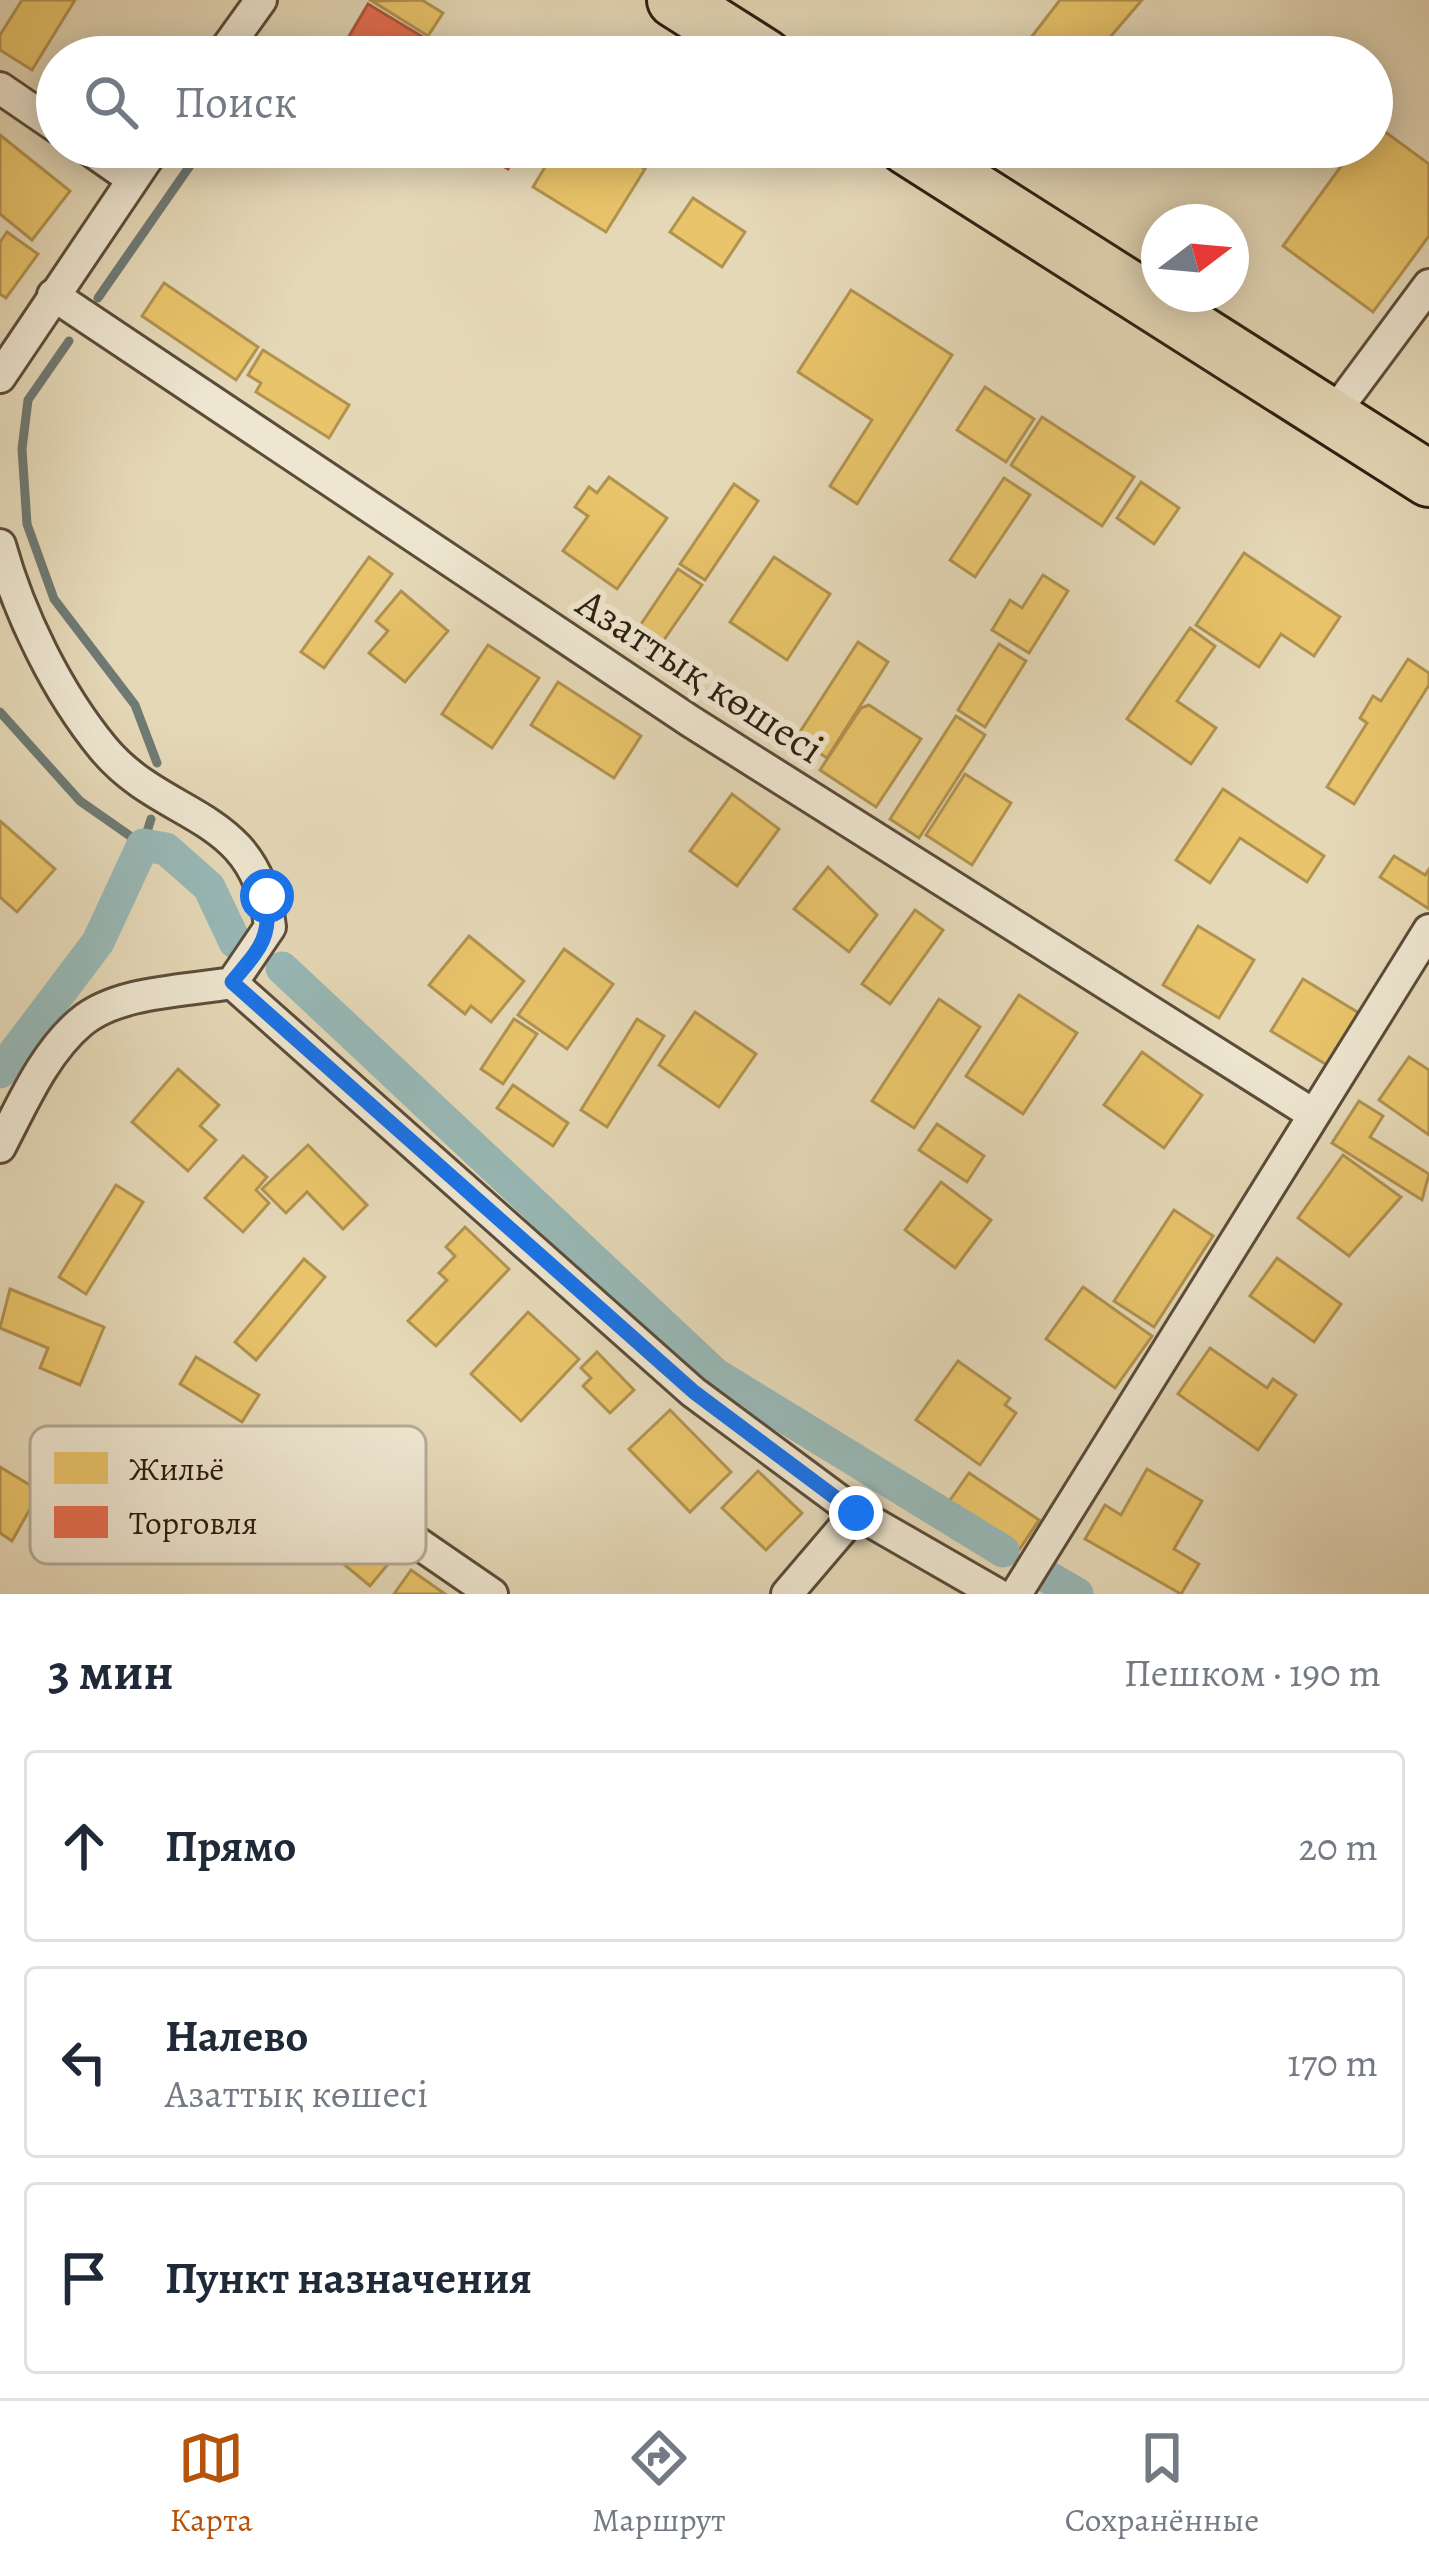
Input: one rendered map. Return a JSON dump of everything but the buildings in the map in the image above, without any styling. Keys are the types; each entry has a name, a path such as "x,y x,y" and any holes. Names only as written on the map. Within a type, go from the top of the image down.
{"highway":[{"path":"675,0 732,36"},
{"path":"940,168 1429,479"}],"street":[{"path":"235,36 261,0"},
{"path":"0,88 36,113"},
{"path":"116,168 132,179"},
{"path":"0,377 140,168"},
{"path":"1331,417 1429,285"},
{"name":"Азаттық көшесі","path":"53,295 690,721 1312,1113"},
{"path":"0,544 32,634 103,748 255,865 270,927 232,982 125,1001 82,1021 40,1072 0,1147"},
{"path":"1016,1594 1429,930"},
{"path":"232,982 694,1392 856,1513 997,1594"},
{"path":"787,1594 856,1513"},
{"path":"426,1549 492,1594"}],"waterway":[{"path":"98,298 188,168"},
{"path":"69,341 28,400 22,449 27,524 54,599 135,705 157,763"},
{"path":"0,712 80,801 143,845 151,819"},
{"path":"0,1072 98,942 143,845 166,849 209,887 235,942"},
{"path":"282,968 715,1374 1003,1551"},
{"path":"1048,1577 1077,1594"}],"route":[{"path":"267,896 270,927 265,941 232,982 694,1392 856,1513"}]}
